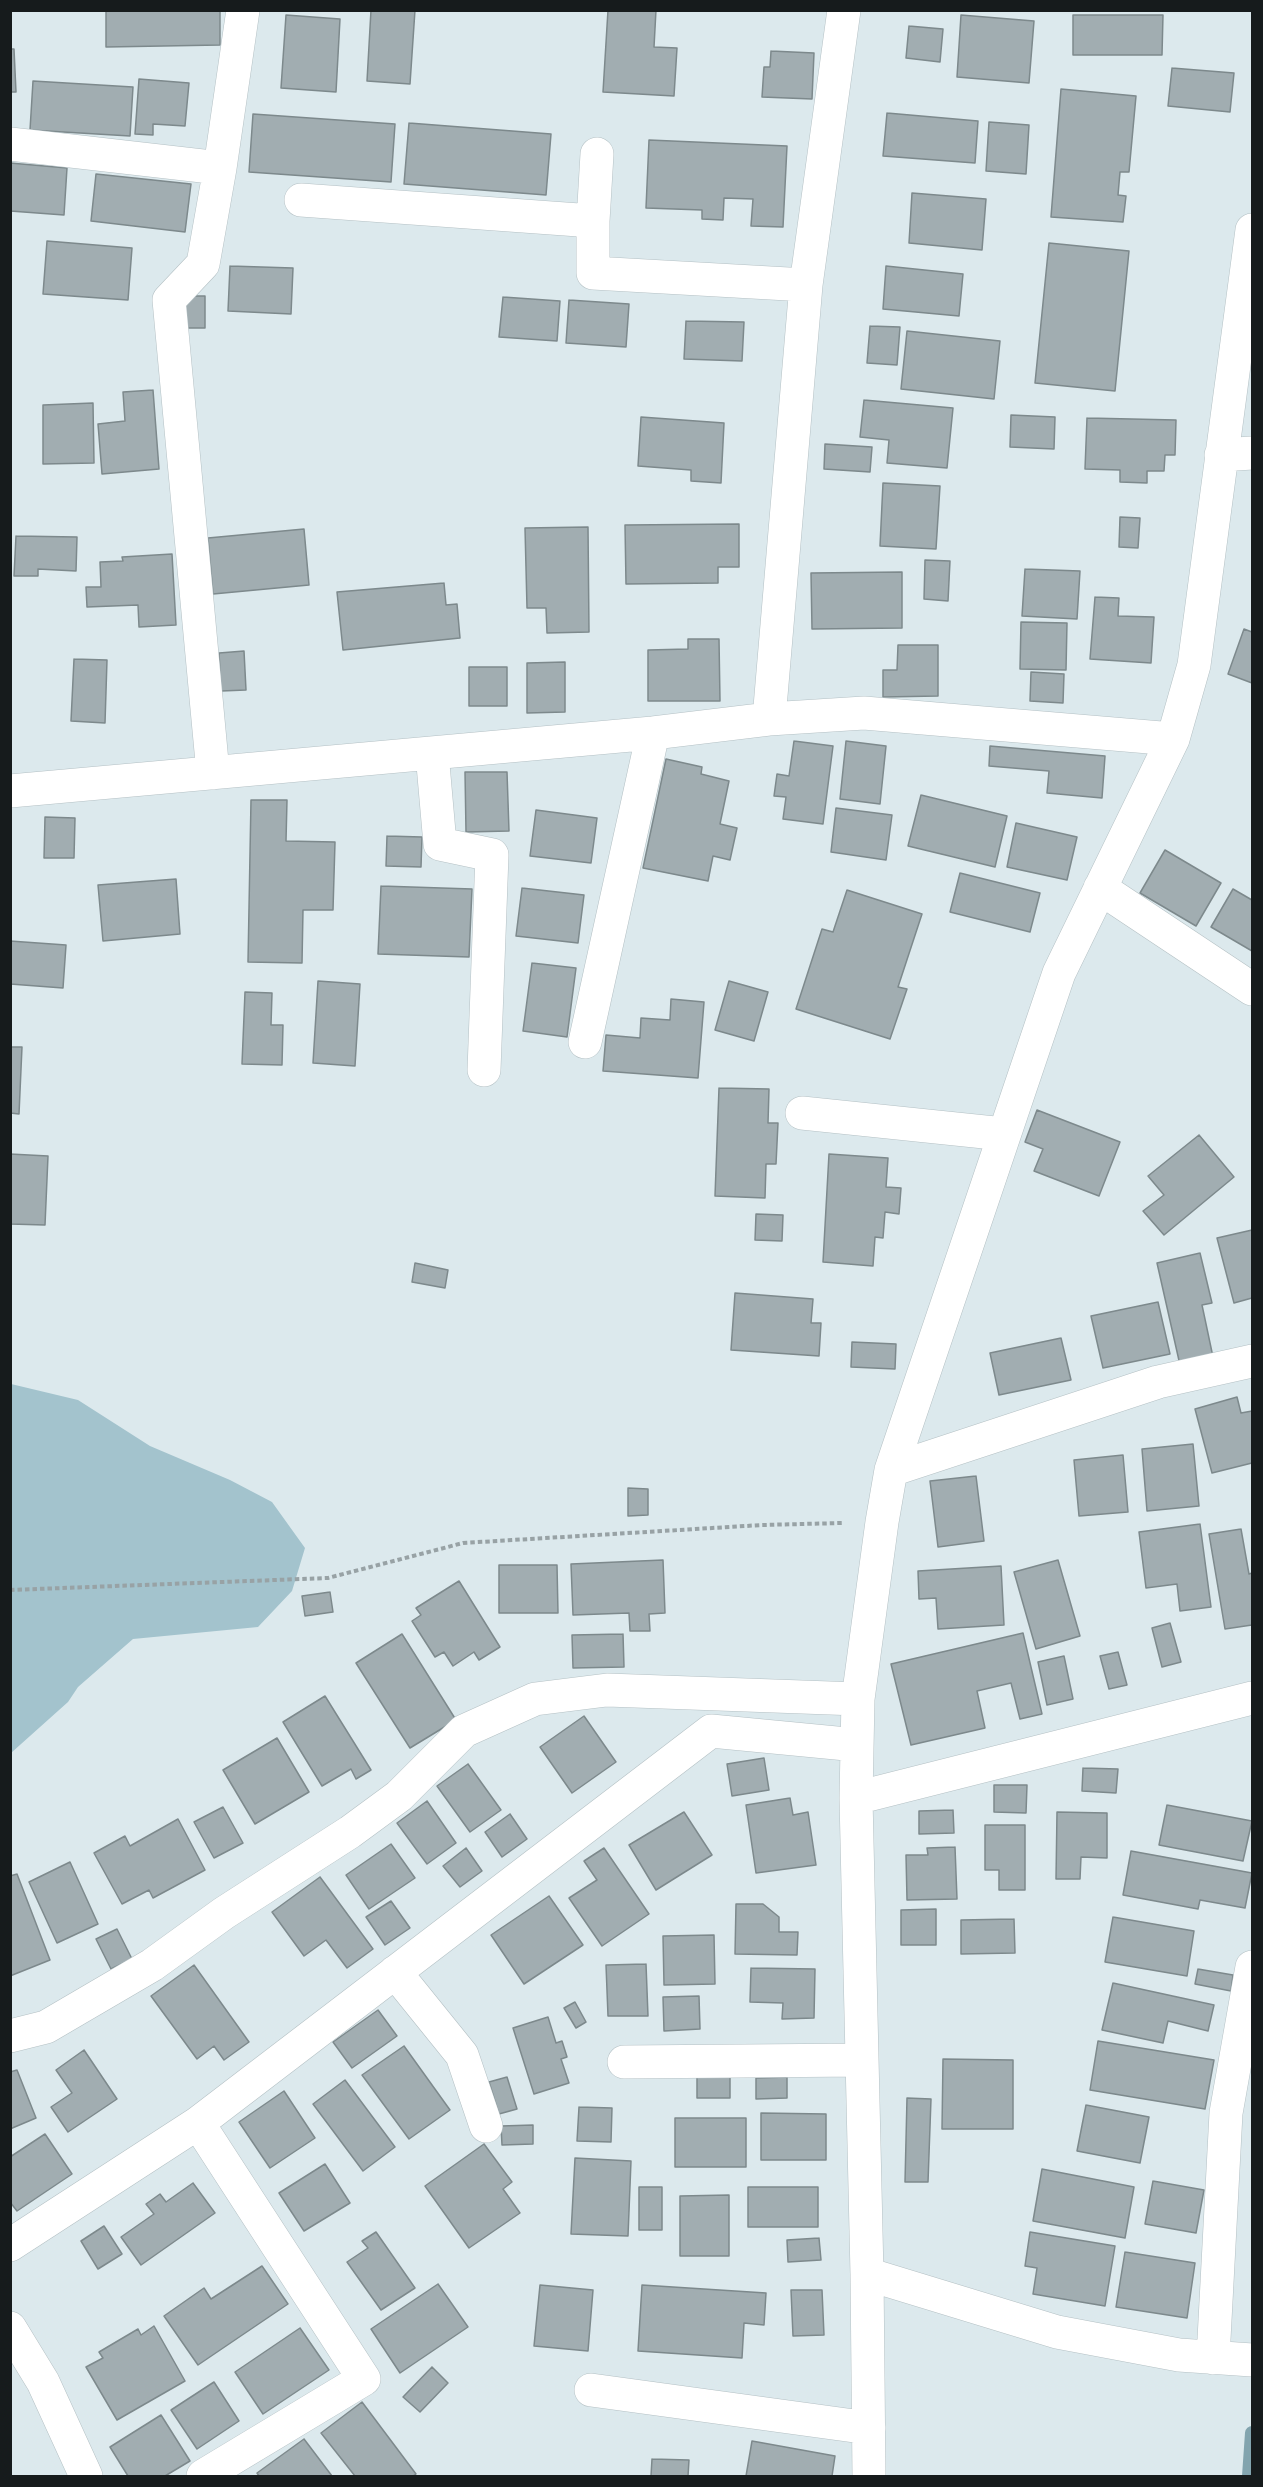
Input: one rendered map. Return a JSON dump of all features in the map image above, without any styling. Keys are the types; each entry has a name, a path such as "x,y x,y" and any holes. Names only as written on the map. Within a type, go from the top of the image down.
{"street":[{"path":"213,773 170,300 203,264 220,168 243,10"},
{"path":"769,719 806,285 844,10"},
{"path":"10,144 220,168"},
{"path":"597,154 593,273 806,285"},
{"path":"301,200 593,221"},
{"path":"869,2476 867,2274 856,1798 858,1699 882,1522 891,1470 1059,973 1173,739 1194,665 1237,454 1252,231"},
{"path":"10,791 653,733 769,719 864,713 1173,739"},
{"path":"585,1042 653,733"},
{"path":"432,753 440,844 492,855 484,1070"},
{"path":"1100,888 1252,988"},
{"path":"802,1113 1004,1134"},
{"path":"891,1470 1158,1382 1252,1361"},
{"path":"10,2036 46,2027 153,1965 224,1913 350,1832 399,1796 464,1731 535,1699 607,1690 858,1699"},
{"path":"856,1798 1252,1698"},
{"path":"10,2245 198,2123 711,1731 857,1745"},
{"path":"1213,2358 1226,2113 1252,1966"},
{"path":"395,1972 462,2055 486,2126"},
{"path":"624,2062 862,2060"},
{"path":"198,2123 364,2379 204,2476"},
{"path":"867,2274 1057,2332 1179,2355 1252,2360"},
{"path":"10,2328 44,2382 86,2476"},
{"path":"591,2390 869,2428"}],"path":[{"path":"10,1590 328,1578 463,1543 762,1525 882,1522"}],"shaded area":[{"path":"11,1384 78,1400 150,1446 230,1480 272,1502 305,1548 292,1591 258,1627 133,1639 78,1687 68,1702 11,1753"}],"building":[{"path":"106,10 220,10 220,45 106,47"},
{"path":"371,10 415,10 410,84 367,81"},
{"path":"608,10 656,10 654,47 677,48 674,96 603,92"},
{"path":"286,15 340,19 336,92 281,88"},
{"path":"961,15 1034,21 1029,83 957,77"},
{"path":"1073,15 1163,15 1162,55 1073,55"},
{"path":"909,26 943,29 940,62 906,58"},
{"path":"10,49 14,49 16,92 10,92"},
{"path":"771,51 814,53 812,99 762,97 764,67 770,67"},
{"path":"1172,68 1234,73 1230,112 1168,106"},
{"path":"139,79 189,83 185,126 153,124 153,135 135,134"},
{"path":"33,81 133,87 130,136 30,130"},
{"path":"1061,89 1136,96 1129,172 1120,172 1118,195 1126,196 1123,222 1051,217"},
{"path":"887,113 978,121 975,163 883,156"},
{"path":"253,114 395,124 391,182 249,172"},
{"path":"989,122 1029,125 1026,174 986,171"},
{"path":"409,123 551,134 546,195 404,184"},
{"path":"649,140 787,146 783,227 751,226 753,199 724,198 723,220 702,219 702,210 646,208"},
{"path":"10,163 67,168 64,215 10,211"},
{"path":"96,174 191,184 185,232 91,221"},
{"path":"912,193 986,199 982,250 909,243"},
{"path":"47,241 132,248 128,300 43,294"},
{"path":"1049,243 1129,251 1115,391 1035,383"},
{"path":"230,266 293,268 291,314 228,311"},
{"path":"886,266 963,274 959,316 883,309"},
{"path":"185,296 205,296 205,328 185,328"},
{"path":"503,297 560,301 557,341 499,337"},
{"path":"569,300 629,304 626,347 566,343"},
{"path":"686,321 744,322 742,361 684,359"},
{"path":"870,326 900,327 897,365 867,363"},
{"path":"907,331 1000,341 994,399 901,389"},
{"path":"153,390 159,469 102,474 98,424 125,421 123,392"},
{"path":"864,400 953,408 947,468 887,463 889,440 860,437"},
{"path":"93,403 94,463 43,464 43,405"},
{"path":"1011,415 1055,417 1054,449 1010,447"},
{"path":"641,417 724,423 721,483 691,481 691,470 638,466"},
{"path":"1087,418 1176,420 1175,455 1165,455 1164,471 1147,471 1147,483 1120,482 1120,470 1085,469"},
{"path":"825,444 872,447 870,472 824,469"},
{"path":"883,483 940,486 936,549 880,546"},
{"path":"1120,517 1140,518 1138,548 1119,547"},
{"path":"739,524 739,567 718,567 718,583 626,584 625,525"},
{"path":"588,527 589,632 547,633 546,608 527,608 525,528"},
{"path":"304,529 309,585 213,594 208,538"},
{"path":"16,536 77,537 76,571 38,569 38,576 14,576"},
{"path":"172,554 176,625 139,627 138,605 87,607 86,587 101,587 100,562 123,561 122,557"},
{"path":"925,560 950,561 948,601 924,599"},
{"path":"1025,569 1080,571 1077,619 1022,616"},
{"path":"902,572 902,628 812,629 811,573"},
{"path":"444,583 446,605 457,604 460,638 343,650 337,592"},
{"path":"1095,597 1119,598 1118,616 1154,617 1151,663 1090,659"},
{"path":"1021,622 1067,623 1066,670 1020,669"},
{"path":"1244,629 1252,632 1252,683 1228,674"},
{"path":"688,639 719,639 720,701 648,701 648,650 688,649"},
{"path":"898,645 938,645 938,696 883,697 883,670 897,670"},
{"path":"244,651 246,690 221,691 219,653"},
{"path":"74,659 107,660 105,723 71,721"},
{"path":"565,662 565,712 527,713 527,663"},
{"path":"469,667 507,667 507,706 469,706"},
{"path":"1031,672 1064,674 1063,703 1030,701"},
{"path":"794,741 833,746 823,824 783,819 786,797 774,796 777,774 789,776"},
{"path":"846,741 886,746 880,804 840,799"},
{"path":"990,746 1105,756 1102,798 1047,793 1049,771 989,766"},
{"path":"666,759 702,767 701,774 729,781 720,824 737,828 730,860 713,856 708,881 643,868"},
{"path":"465,772 507,772 509,831 466,832"},
{"path":"921,795 1007,816 995,867 908,846"},
{"path":"251,800 287,800 286,841 335,842 333,910 303,910 302,963 248,962"},
{"path":"836,808 892,815 886,860 831,852"},
{"path":"536,810 597,818 591,863 530,856"},
{"path":"45,817 75,818 74,858 44,858"},
{"path":"1016,823 1077,837 1067,880 1007,867"},
{"path":"387,836 422,837 421,867 386,866"},
{"path":"1165,850 1221,883 1196,926 1140,893"},
{"path":"960,873 1040,893 1030,932 950,912"},
{"path":"176,879 180,934 103,941 98,885"},
{"path":"381,886 472,889 469,957 378,954"},
{"path":"522,888 584,895 578,943 516,936"},
{"path":"1233,889 1252,900 1252,951 1211,927"},
{"path":"847,890 922,914 898,987 907,989 890,1039 796,1009 822,929 833,932"},
{"path":"10,941 66,945 63,988 10,984"},
{"path":"532,963 576,968 567,1037 523,1031"},
{"path":"318,981 360,984 355,1066 313,1063"},
{"path":"729,981 768,992 754,1041 715,1030"},
{"path":"245,992 272,993 271,1025 283,1025 282,1065 242,1064"},
{"path":"671,999 704,1002 698,1078 603,1071 606,1035 640,1038 641,1018 670,1020"},
{"path":"10,1047 22,1047 19,1114 10,1113"},
{"path":"719,1088 769,1089 768,1123 778,1123 776,1164 766,1164 765,1198 715,1196"},
{"path":"1037,1110 1120,1142 1099,1196 1034,1171 1043,1149 1025,1142"},
{"path":"1199,1135 1234,1177 1164,1235 1143,1211 1164,1195 1148,1176"},
{"path":"10,1154 48,1156 45,1225 10,1224"},
{"path":"829,1154 888,1158 886,1187 901,1188 899,1214 885,1212 883,1238 875,1237 873,1266 823,1262"},
{"path":"756,1214 783,1215 782,1241 755,1240"},
{"path":"1252,1230 1252,1298 1234,1303 1217,1238"},
{"path":"1200,1253 1212,1303 1202,1305 1213,1357 1180,1365 1157,1263"},
{"path":"415,1263 448,1270 445,1288 412,1282"},
{"path":"735,1293 813,1299 811,1323 821,1323 819,1356 731,1350"},
{"path":"1158,1302 1170,1354 1103,1368 1091,1316"},
{"path":"1061,1338 1071,1380 999,1395 990,1353"},
{"path":"852,1342 896,1344 895,1369 851,1367"},
{"path":"1237,1397 1241,1413 1252,1411 1252,1463 1212,1473 1195,1409"},
{"path":"1193,1444 1199,1506 1147,1511 1142,1449"},
{"path":"1123,1455 1128,1512 1079,1516 1074,1460"},
{"path":"976,1476 984,1541 938,1547 930,1481"},
{"path":"628,1488 648,1489 648,1515 628,1516"},
{"path":"1200,1524 1211,1607 1180,1611 1177,1584 1146,1588 1139,1532"},
{"path":"1241,1529 1249,1574 1252,1573 1252,1625 1225,1629 1209,1534"},
{"path":"663,1560 665,1613 649,1614 650,1631 630,1631 629,1613 573,1615 571,1564"},
{"path":"1058,1560 1080,1636 1036,1649 1014,1572"},
{"path":"499,1565 557,1565 558,1613 499,1613"},
{"path":"1001,1566 1004,1625 938,1629 936,1598 919,1599 918,1571"},
{"path":"459,1581 500,1647 479,1660 474,1652 453,1666 444,1652 435,1657 412,1621 421,1615 416,1608"},
{"path":"330,1592 333,1612 305,1616 302,1596"},
{"path":"1170,1623 1181,1662 1162,1667 1152,1628"},
{"path":"1023,1633 1042,1714 1020,1719 1011,1683 977,1691 985,1728 911,1745 891,1664"},
{"path":"402,1634 456,1720 410,1748 356,1663"},
{"path":"623,1634 624,1667 573,1668 572,1635"},
{"path":"1118,1652 1127,1685 1109,1689 1100,1656"},
{"path":"1064,1656 1073,1699 1047,1705 1038,1662"},
{"path":"325,1696 371,1770 356,1779 351,1769 322,1786 283,1722"},
{"path":"584,1716 616,1762 572,1793 540,1747"},
{"path":"277,1738 309,1792 255,1824 223,1770"},
{"path":"764,1758 769,1790 732,1796 727,1764"},
{"path":"468,1764 501,1810 470,1832 437,1786"},
{"path":"1083,1768 1118,1769 1116,1793 1082,1791"},
{"path":"994,1785 1027,1785 1026,1813 994,1812"},
{"path":"790,1798 793,1815 808,1812 816,1865 756,1873 746,1805"},
{"path":"427,1801 456,1843 427,1864 397,1823"},
{"path":"1167,1805 1252,1821 1243,1861 1159,1845"},
{"path":"223,1807 243,1843 214,1858 194,1822"},
{"path":"953,1810 954,1833 919,1834 919,1811"},
{"path":"684,1812 712,1855 656,1890 629,1845"},
{"path":"1057,1812 1107,1813 1107,1858 1081,1857 1080,1879 1056,1879"},
{"path":"510,1814 527,1839 502,1857 485,1832"},
{"path":"178,1819 205,1870 153,1898 149,1890 122,1904 94,1853 125,1836 130,1846"},
{"path":"985,1825 1025,1825 1025,1890 999,1890 999,1870 985,1870"},
{"path":"391,1844 415,1878 369,1909 346,1875"},
{"path":"955,1847 957,1899 907,1900 906,1855 928,1855 927,1848"},
{"path":"466,1848 482,1871 460,1887 443,1866"},
{"path":"604,1848 649,1914 602,1946 569,1898 597,1880 584,1861"},
{"path":"1131,1851 1252,1873 1245,1908 1200,1900 1198,1909 1123,1895"},
{"path":"70,1862 98,1924 57,1943 29,1882"},
{"path":"17,1874 50,1960 10,1976 10,1876"},
{"path":"320,1877 373,1949 347,1968 326,1940 304,1956 272,1912"},
{"path":"549,1896 583,1945 524,1984 491,1935"},
{"path":"391,1901 410,1928 385,1945 366,1917"},
{"path":"736,1904 763,1904 779,1917 779,1932 798,1932 797,1955 735,1954"},
{"path":"936,1909 936,1945 901,1945 901,1910"},
{"path":"1113,1917 1194,1931 1187,1976 1105,1962"},
{"path":"1014,1919 1015,1953 961,1954 961,1920"},
{"path":"117,1929 132,1959 111,1969 96,1939"},
{"path":"714,1935 715,1984 664,1985 663,1936"},
{"path":"646,1964 648,2016 608,2016 606,1965"},
{"path":"194,1965 249,2042 224,2060 214,2046 197,2059 151,1996"},
{"path":"751,1968 815,1969 814,2018 782,2019 783,2003 750,2002"},
{"path":"1198,1969 1233,1975 1231,1991 1195,1984"},
{"path":"1113,1983 1214,2005 1208,2031 1168,2021 1163,2043 1102,2030"},
{"path":"699,1996 700,2029 664,2031 663,1997"},
{"path":"575,2002 586,2022 576,2028 564,2008"},
{"path":"378,2010 397,2036 352,2068 333,2042"},
{"path":"548,2017 556,2043 562,2041 567,2057 561,2059 569,2083 534,2094 513,2028"},
{"path":"1098,2041 1214,2060 1205,2109 1090,2090"},
{"path":"404,2046 450,2110 409,2139 362,2075"},
{"path":"84,2050 117,2099 68,2132 51,2107 72,2093 56,2070"},
{"path":"943,2059 1013,2060 1013,2129 942,2129"},
{"path":"17,2070 36,2118 10,2129 10,2072"},
{"path":"730,2075 730,2098 697,2098 697,2076"},
{"path":"507,2077 517,2109 499,2114 489,2082"},
{"path":"787,2077 787,2098 756,2099 756,2078"},
{"path":"345,2080 395,2147 363,2171 313,2104"},
{"path":"284,2091 315,2138 270,2168 239,2122"},
{"path":"907,2098 931,2099 928,2182 905,2182"},
{"path":"1086,2105 1149,2117 1140,2163 1077,2151"},
{"path":"579,2107 612,2108 611,2142 577,2141"},
{"path":"761,2113 826,2114 826,2160 761,2160"},
{"path":"675,2118 746,2118 746,2167 675,2167"},
{"path":"533,2125 533,2144 502,2145 501,2126"},
{"path":"45,2134 72,2174 17,2211 10,2202 10,2157"},
{"path":"484,2144 512,2182 503,2189 520,2213 469,2248 425,2186"},
{"path":"575,2158 631,2161 628,2236 571,2234"},
{"path":"325,2164 350,2203 304,2231 279,2193"},
{"path":"1042,2169 1134,2187 1125,2238 1033,2221"},
{"path":"1153,2181 1204,2190 1196,2233 1145,2224"},
{"path":"193,2183 215,2213 141,2265 121,2237 154,2214 146,2204 160,2194 166,2202"},
{"path":"639,2187 662,2187 662,2230 639,2230"},
{"path":"748,2187 818,2187 818,2227 748,2227"},
{"path":"729,2195 729,2256 680,2256 680,2196"},
{"path":"104,2226 122,2254 98,2269 81,2241"},
{"path":"376,2232 415,2288 381,2310 347,2262 368,2248 362,2241"},
{"path":"1030,2232 1115,2246 1105,2306 1033,2294 1037,2268 1025,2266"},
{"path":"819,2238 821,2260 788,2262 787,2240"},
{"path":"1125,2252 1195,2263 1187,2318 1116,2307"},
{"path":"262,2266 288,2304 198,2365 164,2316 204,2288 211,2299"},
{"path":"438,2284 468,2327 400,2373 371,2329"},
{"path":"540,2285 593,2290 588,2351 534,2346"},
{"path":"642,2285 766,2293 764,2325 744,2323 742,2358 638,2351"},
{"path":"791,2290 822,2290 824,2335 793,2336"},
{"path":"154,2326 185,2381 117,2420 86,2367 103,2358 99,2352 138,2329 141,2335"},
{"path":"300,2328 329,2370 263,2414 235,2372"},
{"path":"432,2367 448,2383 420,2412 403,2397"},
{"path":"214,2382 239,2421 197,2449 171,2410"},
{"path":"362,2402 416,2474 413,2476 355,2476 321,2433"},
{"path":"161,2415 190,2461 165,2476 128,2476 110,2447"},
{"path":"304,2439 332,2476 259,2476 257,2473"},
{"path":"752,2441 835,2456 832,2476 746,2476"},
{"path":"652,2459 689,2460 688,2476 651,2476"}],"waterway":[{"path":"1249,2476 1252,2433"}]}
